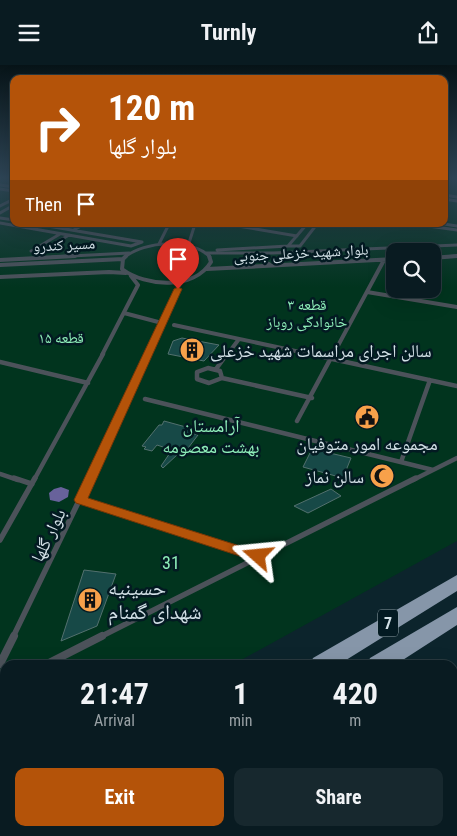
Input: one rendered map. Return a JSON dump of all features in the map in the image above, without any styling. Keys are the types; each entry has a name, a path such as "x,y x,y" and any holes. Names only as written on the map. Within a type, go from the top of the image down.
{"highway":[{"name":"7","path":"328,660 457,582"},
{"name":"7","path":"386,660 457,615"}],"lane":[{"path":"24,227 130,246 142,242 54,227"},
{"path":"73,230 78,227"},
{"path":"159,245 168,227"},
{"path":"188,246 194,227"},
{"path":"248,227 298,234"},
{"path":"262,227 298,234"},
{"path":"288,246 304,227"},
{"path":"217,250 300,246 315,227"},
{"path":"436,227 457,230"},
{"path":"60,233 32,251 42,251 70,235"},
{"path":"0,265 123,259 130,253 146,247 159,245 188,246 205,253 210,263 201,274 181,281 145,281 128,275 109,272 0,277"},
{"name":"بلوار شهید خزعلی جنوبی","path":"205,253 272,253 457,245"},
{"name":"مسیر کندرو","path":"0,260 130,253"},
{"path":"272,253 263,255 260,260 278,266"},
{"path":"441,257 457,256"},
{"path":"0,541 88,383 138,285 122,269 123,259"},
{"path":"297,421 312,398 384,260"},
{"name":"بلوار شهید خزعلی جنوبی","path":"207,269 384,260"},
{"name":"بلوار گلها","path":"2,660 80,500 181,281"},
{"path":"367,292 457,307"},
{"path":"124,313 162,323"},
{"path":"174,325 457,386"},
{"path":"216,369 239,339"},
{"path":"0,362 88,383"},
{"path":"222,378 222,373 216,369 200,370 195,377 199,381 207,383 216,382 222,378 312,398"},
{"path":"401,462 430,380"},
{"path":"145,399 433,470"},
{"path":"56,660 258,556 457,458"},
{"path":"0,474 32,484"},
{"path":"80,500 258,556"}],"green space":[{"name":"آرامستان بهشت معصومه","path":"0,215 10,215 10,227 448,227 448,215 457,215 457,541 241,660 0,660"}],"shaded area":[{"path":"61,487 69,490 68,497 59,502 50,500 49,493"}],"building":[{"name":"سالن اجرای مراسمات شهید خزعلی","path":"182,338 219,345 204,361 168,354 173,341"},
{"path":"164,421 197,430 194,434 198,435 182,456 178,454 163,468 161,466 172,450 157,445 152,451 144,449 146,447 142,446"},
{"path":"317,450 351,458 343,478 303,467 310,453 313,454"},
{"path":"331,489 341,496 308,513 294,506"},
{"name":"حسینیه شهدای گمنام","path":"84,570 116,574 97,626 61,641"}],"place":[{"name":"سالن اجرای مراسمات شهید خزعلی","path":"192,350"},
{"name":"مجموعه امور متوفیان","path":"367,417"},
{"name":"سالن نماز","path":"382,476"},
{"name":"حسینیه شهدای گمنام","path":"90,600"}],"route":[{"path":"178,289 80,500 258,556"}],"park label":[{"name":"قطعه ۳ خانوادگی روباز","path":"307,314"},
{"name":"قطعه ۱۵","path":"61,338"},
{"name":"31","path":"171,562"}]}
